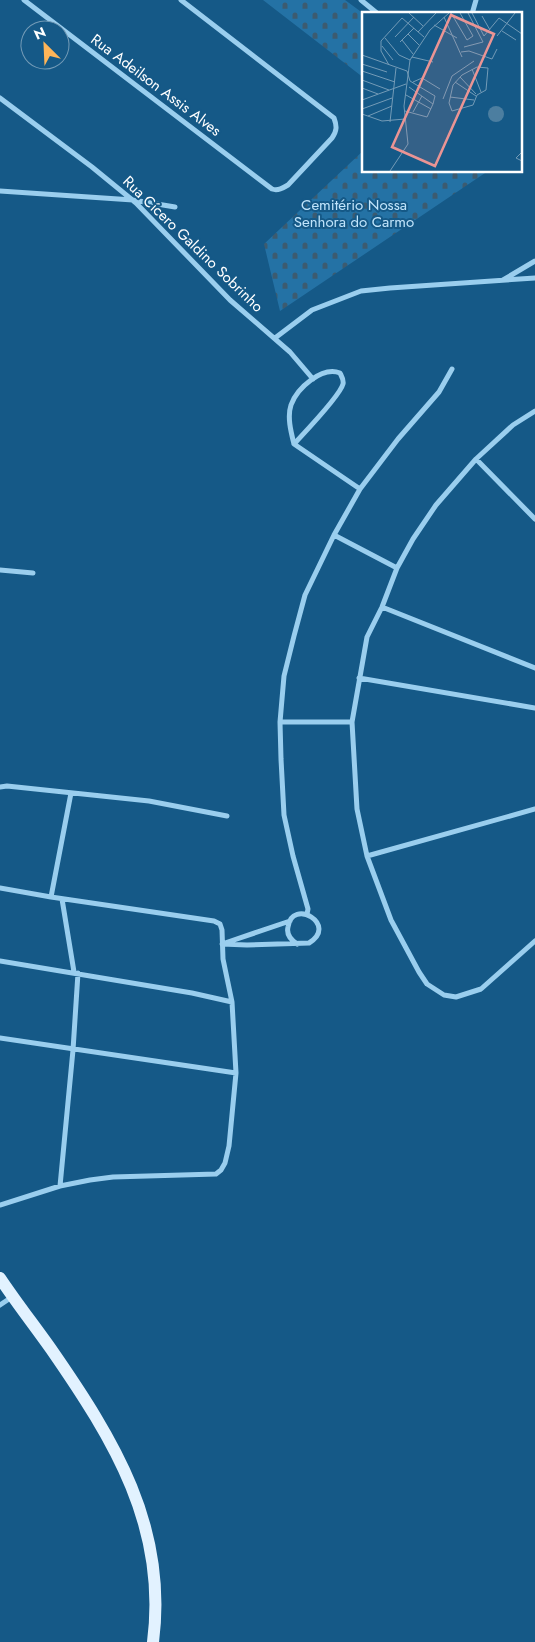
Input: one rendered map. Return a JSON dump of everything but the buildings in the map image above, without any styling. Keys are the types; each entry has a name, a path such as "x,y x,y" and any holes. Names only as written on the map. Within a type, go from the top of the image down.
{"main road":[{"path":"6,1287 51,1349 100,1425 133,1488 148,1536 153,1561 156,1588 156,1616 153,1642"}],"street":[{"name":"Rua Adeilson Assis Alves","path":"24,0 272,189 279,190 288,185 332,138 337,128 334,118 181,0"},
{"path":"361,0 376,12"},
{"name":"Rua Cícero Galdino Sobrinho","path":"0,98 133,200 230,300 290,352 313,379"},
{"path":"0,190 133,200 175,207"},
{"path":"502,280 535,262"},
{"path":"275,338 312,310 361,291 535,278"},
{"path":"307,914 308,909 284,815 281,759 280,722 284,676 294,636 305,595 334,535 360,489 398,439 439,392 452,369"},
{"path":"294,444 342,386 342,376 338,372 328,372 313,379 299,392 292,405 290,420 294,444 360,489"},
{"path":"535,411 513,426 476,459 436,505 413,539 397,568 382,607 367,637 352,722 357,809 367,856 391,920 427,984 444,995 456,997 481,989 535,941"},
{"path":"476,459 535,519"},
{"path":"334,535 397,568"},
{"path":"0,570 32,573"},
{"path":"382,607 535,668"},
{"path":"359,678 535,708"},
{"path":"280,722 352,722"},
{"path":"0,787 6,786 149,801 227,816"},
{"path":"51,897 70,793"},
{"path":"367,856 535,809"},
{"path":"0,888 214,921 220,924 232,1002 236,1073 229,1146 225,1163 216,1174 113,1177 60,1186 0,1204"},
{"path":"60,1186 73,1050 76,973 62,899"},
{"path":"307,914 317,922 318,934 310,943 305,945 222,944 290,921 297,915 307,914"},
{"path":"290,921 288,934 291,940 297,944"},
{"path":"0,961 192,993 232,1002"},
{"path":"0,1038 236,1073"},
{"path":"0,1306 6,1287"}],"green space":[{"path":"263,0 345,0 362,13 362,76"},
{"name":"Cemitério Nossa Senhora do Carmo","path":"362,152 362,172 487,172 280,311 264,244"}]}
